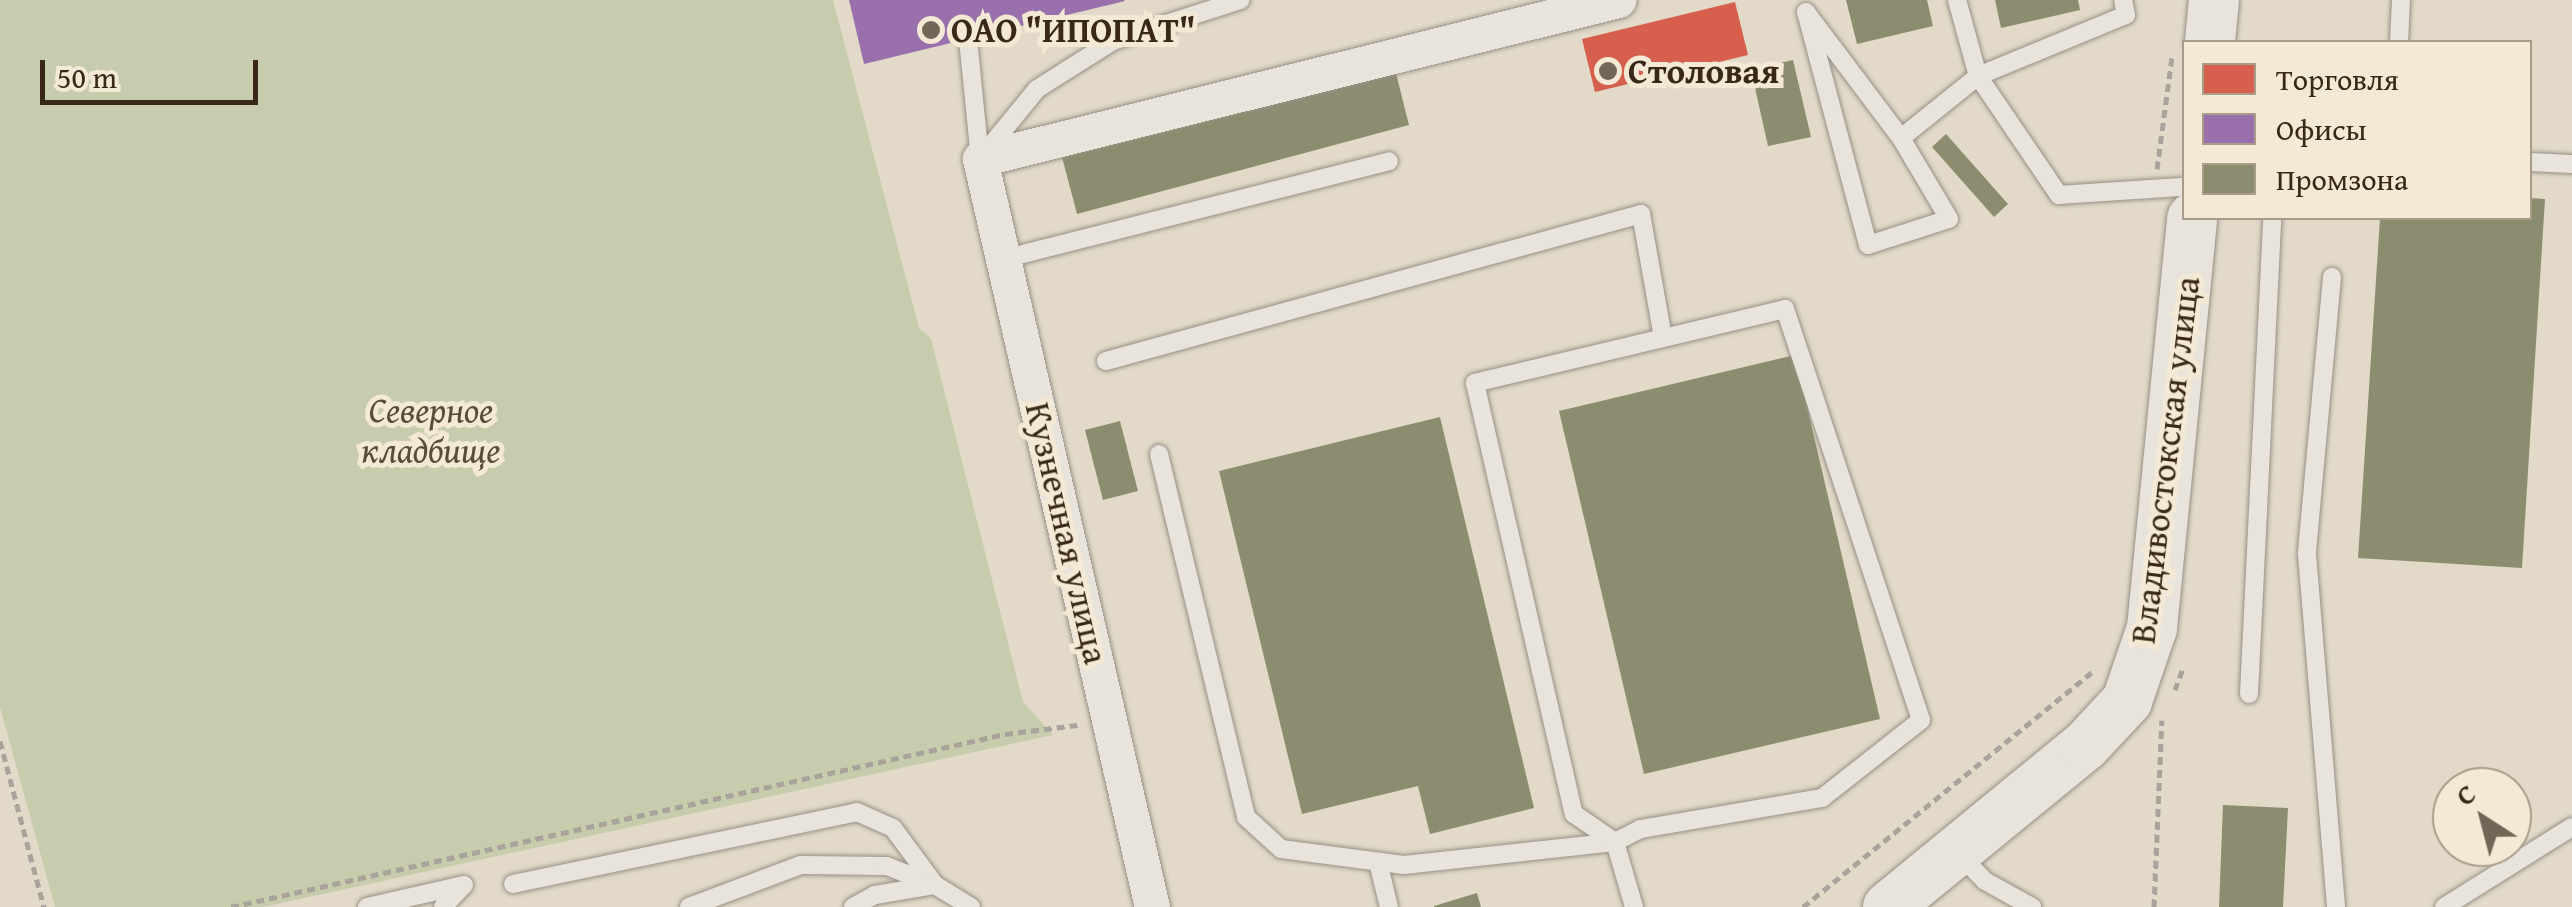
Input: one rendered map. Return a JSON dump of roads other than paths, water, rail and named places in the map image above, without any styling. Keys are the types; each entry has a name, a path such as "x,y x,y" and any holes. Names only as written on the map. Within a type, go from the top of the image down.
{"street":[{"path":"980,159 1618,0"},
{"path":"2194,40 2214,0"},
{"name":"Кузнечная улица","path":"980,159 1152,907"},
{"name":"Владивостокская улица","path":"1956,852 2085,746 2131,692 2152,628 2174,204"},
{"path":"1888,907 1956,852"}],"lane":[{"path":"980,159 1036,89 1113,42 1241,0"},
{"path":"1957,0 1978,76 2059,196 2174,204"},
{"path":"1900,138 1978,76 2126,15 2123,0"},
{"path":"2398,40 2401,0"},
{"path":"1806,12 1818,28 1900,138 1949,218 1868,245 1806,12"},
{"path":"968,39 980,159"},
{"path":"1003,259 1388,161"},
{"path":"2532,162 2572,164"},
{"path":"1106,361 1640,214 1664,338"},
{"path":"2249,694 2272,220"},
{"path":"2332,277 2308,554 2336,907"},
{"path":"1159,454 1246,817 1281,849 1404,865 1614,842 1640,829 1822,798 1921,720 1785,309 1475,383 1574,814 1614,842 1634,907"},
{"path":"513,884 857,812 893,828 936,885"},
{"path":"2444,907 2572,828"},
{"path":"1956,852 1985,880 2032,907"},
{"path":"1378,862 1390,907"},
{"path":"688,907 801,865 886,866 936,885 971,907"},
{"path":"853,907 875,896 936,885"},
{"path":"367,907 464,886 443,907"}],"place":[{"name":"ОАО \"ИПОПАТ\"","path":"931,30"},
{"name":"Столовая","path":"1608,71"}],"park label":[{"name":"Северное кладбище","path":"431,430"}]}
